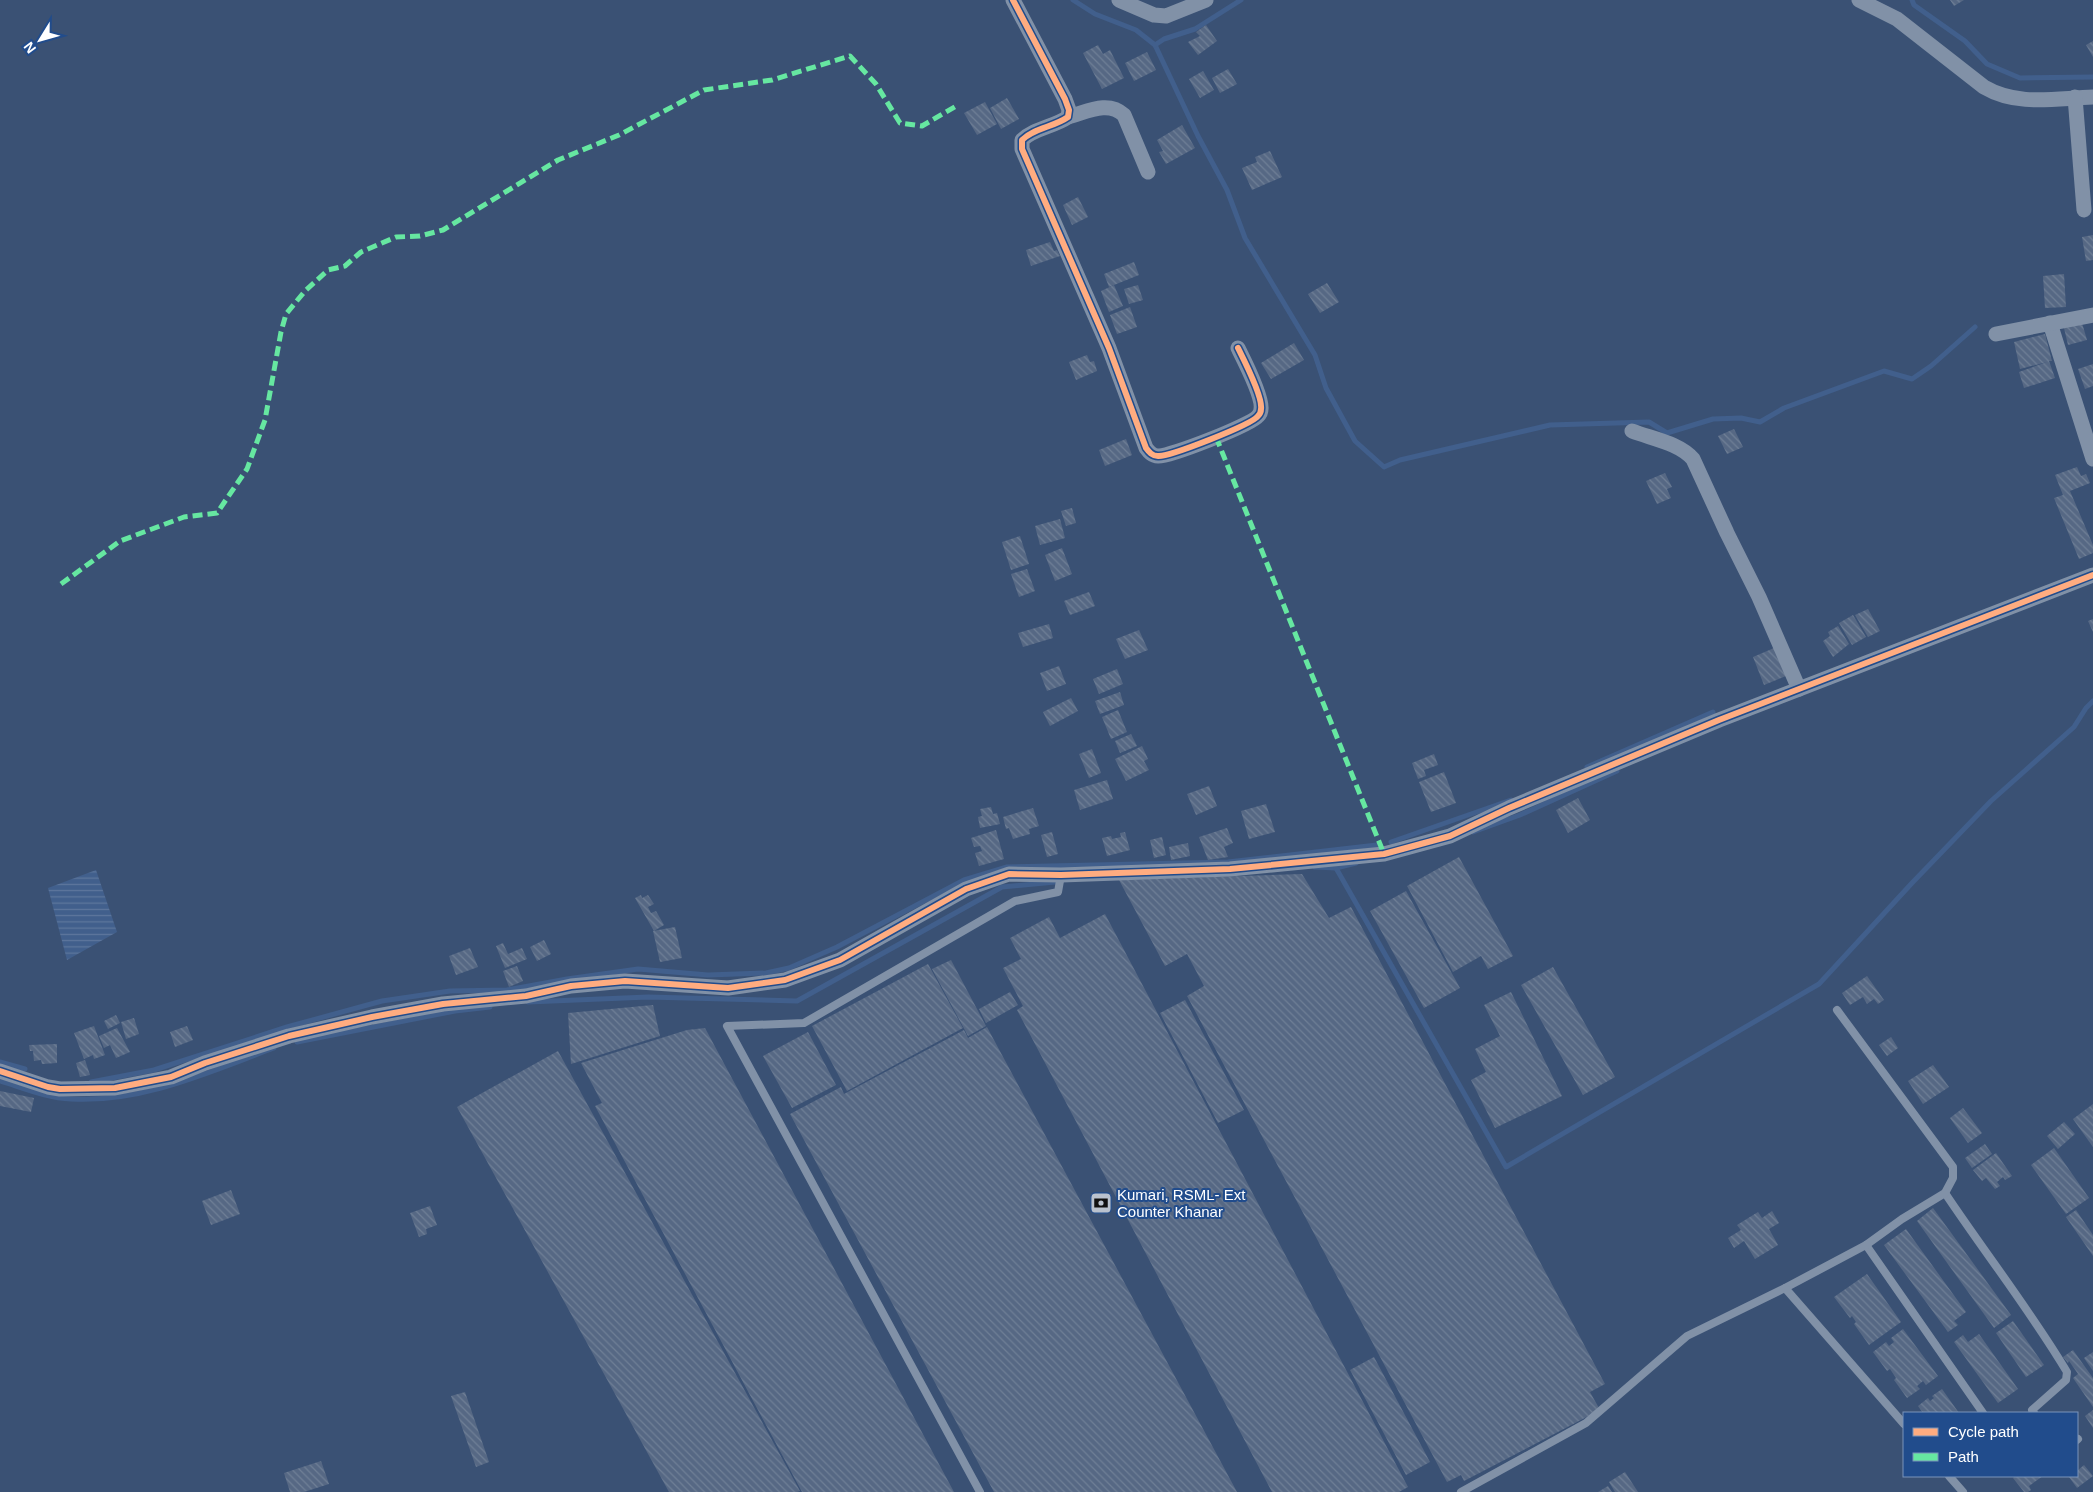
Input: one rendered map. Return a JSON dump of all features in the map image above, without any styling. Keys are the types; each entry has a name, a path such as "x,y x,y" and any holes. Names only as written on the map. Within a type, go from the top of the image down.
{"street":[{"path":"1012,0 1065,99 1069,110 1068,117"},
{"path":"1119,0 1154,15 1166,16 1206,0"},
{"path":"1859,0 1897,19 1977,82 1997,94 2011,98 2037,100 2093,97"},
{"path":"2075,98 2084,210"},
{"path":"1148,172 1124,115 1116,108 1105,107 1068,117 1028,134 1022,140 1022,149 1109,348 1146,448 1150,454 1158,456 1168,455 1251,422 1258,416 1262,408 1238,348"},
{"path":"1996,334 2093,315"},
{"path":"2050,323 2093,459"},
{"path":"1632,431 1673,445 1686,451 1693,459 1759,597 1799,689"},
{"path":"0,1070 54,1088 115,1088 172,1077 205,1063 289,1036 372,1017 443,1004 526,996 571,986 625,981 728,988 785,980 840,960 966,889 1009,874 1061,875 1230,869 1384,854 1450,836 1509,808 1710,724 2093,575"}],"lane":[{"path":"980,1492 726,1026 804,1023 1015,901 1058,892 1061,875"},
{"path":"1461,1492 1586,1423 1687,1336 1785,1288 1866,1245 1902,1219 1945,1193 1953,1178 1953,1167 1837,1010"},
{"path":"1945,1193 1984,1251 2040,1326 2067,1372 2066,1380 2031,1412"},
{"path":"1866,1245 1982,1412"},
{"path":"1785,1288 1903,1423"},
{"path":"1950,1477 1963,1492"}],"water":[{"path":"96,870 117,932 67,960 48,888"}],"building":[{"path":"1950,0 1964,0 1954,6"},
{"path":"1206,25 1217,41 1198,55 1188,42 1200,36 1196,32"},
{"path":"2093,41 2093,57 2086,45"},
{"path":"1098,45 1103,54 1110,50 1124,78 1102,89 1083,53"},
{"path":"1147,52 1156,70 1134,81 1125,63"},
{"path":"1228,69 1237,84 1220,93 1212,78"},
{"path":"1203,71 1214,90 1200,98 1189,79"},
{"path":"1007,98 1019,119 1001,129 990,108"},
{"path":"985,102 997,124 977,135 964,113"},
{"path":"1182,125 1195,148 1166,164 1159,152 1163,151 1157,140"},
{"path":"1270,151 1282,177 1252,190 1242,168 1257,162 1255,157"},
{"path":"1078,197 1088,217 1072,225 1063,205"},
{"path":"2093,235 2093,260 2086,261 2082,237"},
{"path":"1050,242 1054,251 1057,250 1060,256 1031,266 1026,250"},
{"path":"1134,262 1139,275 1109,287 1104,274"},
{"path":"2064,274 2066,307 2045,308 2043,276"},
{"path":"1327,283 1339,302 1320,313 1308,294"},
{"path":"1114,285 1123,306 1109,312 1101,291"},
{"path":"1138,285 1143,300 1129,304 1124,289"},
{"path":"1130,307 1137,327 1117,334 1110,315"},
{"path":"2082,323 2087,340 2068,345 2064,328"},
{"path":"2045,334 2052,361 2049,361 2055,378 2024,388 2019,372 2047,362 2020,369 2014,342"},
{"path":"1294,343 1304,360 1271,379 1261,363"},
{"path":"1087,355 1090,362 1094,361 1097,371 1076,380 1069,362"},
{"path":"2093,364 2093,386 2085,389 2078,369"},
{"path":"1734,429 1743,447 1727,454 1718,436"},
{"path":"1126,439 1132,455 1105,466 1099,450"},
{"path":"2077,467 2081,476 2086,474 2090,483 2070,491 2093,545 2093,553 2079,559 2054,498 2063,495 2055,475"},
{"path":"1665,473 1672,487 1667,489 1671,498 1657,504 1646,481"},
{"path":"1072,508 1076,523 1066,526 1061,511"},
{"path":"1060,519 1065,538 1040,545 1035,526"},
{"path":"1020,536 1029,564 1011,570 1002,542"},
{"path":"1062,548 1072,574 1055,581 1045,555"},
{"path":"1027,569 1035,591 1019,597 1011,574"},
{"path":"1089,592 1095,606 1070,615 1064,601"},
{"path":"1868,609 1880,631 1868,637 1855,615"},
{"path":"1853,615 1866,637 1852,645 1839,623"},
{"path":"2093,619 2093,632 2088,621"},
{"path":"1049,624 1053,638 1023,647 1018,633"},
{"path":"1838,626 1849,644 1833,657 1823,641 1830,636 1828,632"},
{"path":"1139,630 1148,650 1125,659 1116,639"},
{"path":"1774,648 1786,676 1764,685 1753,657"},
{"path":"1059,666 1066,684 1047,691 1040,673"},
{"path":"1117,669 1123,684 1099,694 1093,679"},
{"path":"1120,692 1124,705 1100,714 1095,701"},
{"path":"1071,698 1078,711 1050,726 1043,712"},
{"path":"1118,710 1127,732 1111,739 1102,717"},
{"path":"1131,734 1137,746 1120,753 1115,741"},
{"path":"1142,746 1148,759 1144,761 1149,770 1126,781 1115,759"},
{"path":"1092,749 1101,773 1089,778 1079,754"},
{"path":"1434,754 1438,765 1424,770 1426,776 1418,779 1412,763"},
{"path":"1444,772 1456,803 1431,812 1419,782"},
{"path":"1107,780 1113,799 1080,810 1074,790"},
{"path":"1209,786 1217,806 1196,815 1187,794"},
{"path":"1578,798 1590,820 1568,833 1556,810"},
{"path":"1266,804 1275,832 1249,839 1241,811"},
{"path":"991,807 993,814 997,813 1000,824 980,828 978,817 982,816 980,809"},
{"path":"1033,808 1039,826 1029,829 1030,834 1013,839 1009,828 1006,829 1003,817"},
{"path":"1227,828 1233,843 1224,847 1228,857 1208,860 1199,837"},
{"path":"996,830 1004,859 979,866 975,853 982,851 980,846 974,847 971,838"},
{"path":"1052,832 1058,854 1047,857 1041,835"},
{"path":"1125,832 1130,850 1107,856 1102,838 1111,836 1112,839 1121,837 1120,833"},
{"path":"1162,837 1166,855 1154,858 1150,840"},
{"path":"1188,843 1190,856 1171,860 1169,847"},
{"path":"1459,857 1513,956 1488,969 1481,956 1453,972 1407,886"},
{"path":"1302,874 1329,918 1351,907 1605,1384 1590,1392 1600,1410 1464,1481 1461,1475 1447,1482 1187,996 1204,986 1187,954 1165,966 1119,880"},
{"path":"1406,891 1460,988 1424,1008 1370,911"},
{"path":"641,895 642,898 648,895 654,904 648,907 651,913 656,911 664,925 654,931 635,898"},
{"path":"1105,914 1408,1487 1399,1492 1272,1492 1017,1010 1023,1006 1003,968 1021,959 1010,938 1049,917 1060,938"},
{"path":"675,927 682,958 660,962 653,931"},
{"path":"544,940 551,954 537,961 530,947"},
{"path":"503,943 508,954 522,948 527,959 505,968 496,946"},
{"path":"470,948 478,967 456,975 449,956"},
{"path":"951,960 986,1026 968,1036 932,969"},
{"path":"928,964 963,1028 847,1091 812,1026"},
{"path":"517,966 523,981 509,987 503,971"},
{"path":"1553,967 1615,1077 1583,1095 1521,985"},
{"path":"1867,976 1884,1000 1878,1004 1874,999 1867,1004 1863,997 1850,1005 1842,993"},
{"path":"1010,992 1018,1005 986,1023 979,1009"},
{"path":"1511,992 1562,1096 1495,1128 1471,1080 1486,1072 1475,1049 1500,1036 1484,1005"},
{"path":"1185,1000 1244,1110 1218,1123 1160,1013"},
{"path":"653,1005 660,1036 571,1064 568,1013"},
{"path":"116,1015 120,1023 108,1029 104,1021"},
{"path":"134,1018 139,1034 126,1039 121,1022"},
{"path":"94,1026 105,1055 94,1059 93,1055 84,1059 74,1033"},
{"path":"187,1026 193,1040 175,1047 170,1032"},
{"path":"987,1027 1237,1492 994,1492 790,1114 841,1087 844,1094 964,1030 968,1038"},
{"path":"117,1028 130,1052 116,1058 110,1045 104,1048 99,1036"},
{"path":"705,1028 954,1492 802,1492 595,1106 602,1103 581,1063 687,1030"},
{"path":"808,1032 836,1085 792,1108 763,1056"},
{"path":"1891,1037 1898,1048 1887,1056 1879,1045"},
{"path":"57,1044 57,1063 42,1064 41,1060 34,1061 33,1051 30,1051 29,1045"},
{"path":"558,1051 800,1491 669,1492 457,1107"},
{"path":"85,1060 90,1075 80,1077 76,1063"},
{"path":"1933,1065 1949,1087 1923,1104 1908,1081"},
{"path":"0,1091 34,1098 31,1112 0,1106"},
{"path":"2093,1104 2093,1147 2073,1119"},
{"path":"1963,1108 1982,1133 1968,1143 1950,1118"},
{"path":"2064,1122 2075,1134 2058,1149 2047,1136"},
{"path":"1985,1144 1992,1154 1972,1168 1965,1158"},
{"path":"2054,1148 2089,1198 2066,1214 2031,1165"},
{"path":"1996,1153 2012,1176 2005,1180 2003,1177 1997,1182 2000,1186 1995,1189 1986,1178 1982,1181 1973,1170"},
{"path":"231,1190 240,1214 211,1225 202,1201"},
{"path":"430,1206 437,1225 426,1229 427,1234 419,1237 410,1213"},
{"path":"1933,1208 2011,1315 1994,1328 1917,1221"},
{"path":"2076,1210 2093,1235 2093,1256 2066,1217"},
{"path":"1772,1211 1779,1223 1769,1229 1778,1245 1755,1259 1744,1241 1734,1248 1728,1238 1741,1230 1737,1225 1758,1212 1762,1218"},
{"path":"1906,1229 1966,1312 1954,1321 1958,1325 1948,1332 1884,1245"},
{"path":"1867,1274 1901,1322 1869,1345 1854,1324 1856,1322 1852,1316 1850,1318 1834,1297"},
{"path":"2013,1321 2044,1365 2026,1377 1996,1333"},
{"path":"1903,1329 1938,1376 1926,1385 1923,1381 1917,1386 1920,1389 1907,1398 1894,1380 1896,1378 1890,1369 1887,1371 1873,1352 1886,1342 1889,1346 1894,1342 1891,1338"},
{"path":"1979,1334 2018,1389 1998,1403 1954,1342 1963,1335 1968,1342"},
{"path":"2073,1350 2093,1378 2093,1407 2073,1378 2078,1374 2069,1361 2068,1363 2063,1357"},
{"path":"2093,1352 2093,1371 2084,1358"},
{"path":"1374,1357 1430,1462 1406,1475 1350,1370"},
{"path":"1942,1389 1958,1412 1922,1412 1918,1406 1928,1398 1930,1401 1934,1398 1932,1396"},
{"path":"465,1392 489,1462 476,1467 451,1396"},
{"path":"2093,1410 2093,1428 2085,1416"},
{"path":"321,1461 329,1484 304,1492 290,1492 284,1473"},
{"path":"2084,1465 2093,1476 2077,1488 2069,1477 2078,1477 2078,1470"},
{"path":"1625,1472 1638,1492 1615,1492 1609,1482"},
{"path":"2042,1477 2029,1486 2031,1490 2028,1492 2024,1492 2013,1478"},
{"path":"1608,1486 1612,1492 1598,1492"}],"waterway":[{"path":"1073,0 1095,14 1136,30 1155,45 1198,136 1227,190 1245,238 1315,355 1326,388 1355,441 1384,467 1400,460 1550,425 1649,422 1667,433 1713,419 1741,418 1760,422 1784,408 1884,371 1912,379 1931,366 1975,327"},
{"path":"1155,45 1164,39 1195,29 1241,0"},
{"path":"1912,0 1914,5 1965,41 1987,64 2020,78 2093,77"},
{"path":"1336,868 1506,1167 1819,984 1991,801 2074,727 2086,708 2093,701"},
{"path":"1587,767 1713,712"},
{"path":"1473,832 1520,815 1617,771"},
{"path":"1391,842 1511,800"},
{"path":"91,1082 154,1070 287,1027 382,1001 450,991 507,990 638,969 708,975 766,973 789,968 837,947 964,880 1007,867 1228,862 1377,845"},
{"path":"1315,867 1336,868 1356,863"},
{"path":"528,1002 648,997 797,1001 1002,887 1055,882"},
{"path":"297,1042 455,1011 490,1007"},
{"path":"0,1081 53,1097 97,1099 124,1096 175,1084 274,1048"},
{"path":"0,1062 25,1069"}],"marked path":[{"path":"61,584 120,541 184,517 217,513 247,469 265,420 286,314 305,291 328,270 345,266 361,252 396,237 420,236 443,230 558,160 619,135 704,90 772,80 850,56 876,84 900,123 922,126 958,105"},
{"path":"1216,437 1384,854"}],"cycle path":[{"path":"1013,0 1069,110 1068,117 1038,130 1022,140 1022,149 1109,348 1146,448 1151,454 1156,456 1165,455 1193,446 1241,426 1259,415 1261,409 1259,396 1238,348"},
{"path":"0,1071 48,1087 60,1089 115,1088 171,1077 205,1063 289,1036 372,1017 443,1004 526,996 571,986 625,981 728,988 785,980 840,960 966,889 1009,874 1061,875 1230,869 1384,854 1450,836 1509,808 1719,720 2093,575"}],"place":[{"name":"Kumari, RSML- Ext Counter Khanar","path":"1101,1203"}]}
